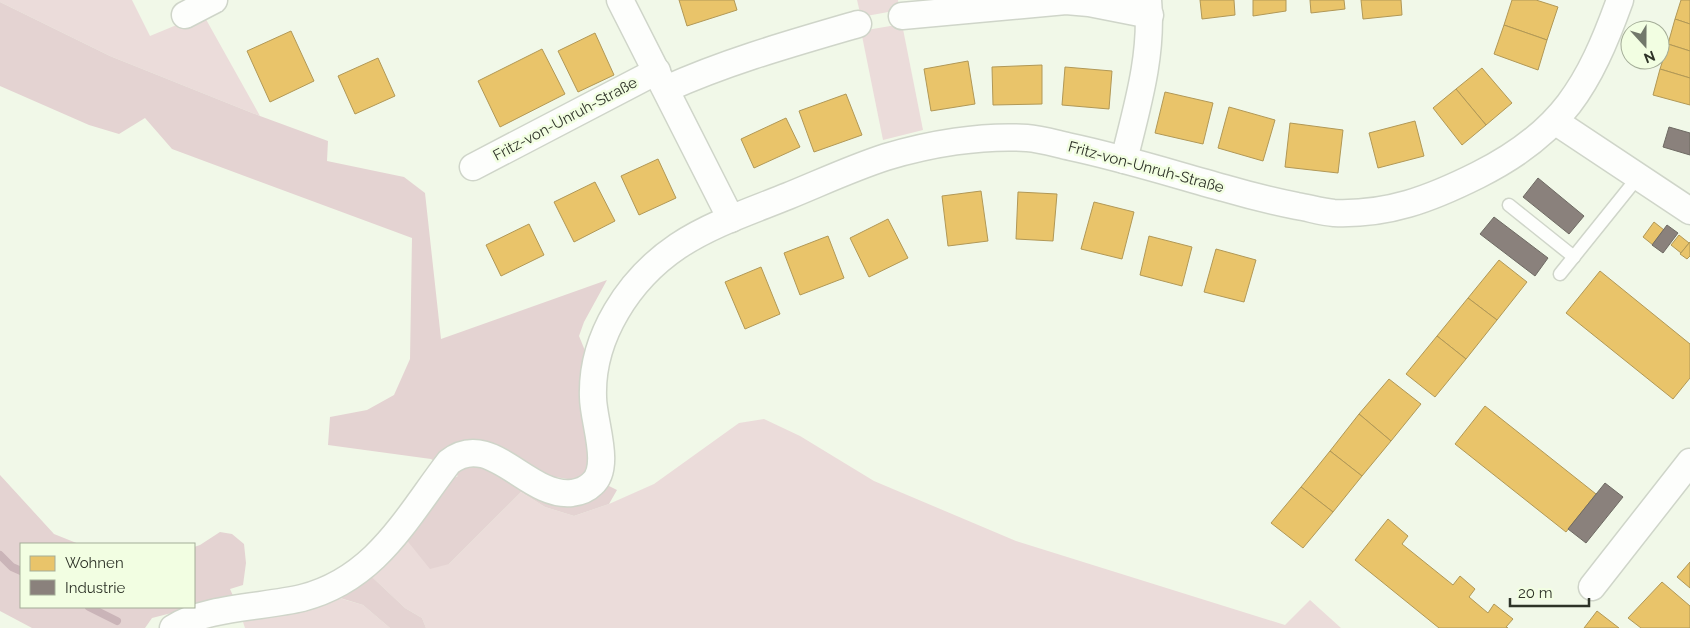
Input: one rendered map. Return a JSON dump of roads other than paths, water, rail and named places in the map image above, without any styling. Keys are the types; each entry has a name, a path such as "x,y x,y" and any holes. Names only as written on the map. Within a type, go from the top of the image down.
{"street":[{"path":"184,15 214,0"},
{"path":"620,0 731,219"},
{"name":"Fritz-von-Unruh-Straße","path":"173,628 192,619 302,598 344,580 362,568 390,543 414,513 449,462 457,456 479,452 489,455 531,482 557,493 582,491 592,485 599,476 602,466 594,413 593,383 596,356 605,331 622,302 639,280 658,261 679,246 731,219 882,159 922,146 974,139 1028,138 1124,160 1256,197 1330,213 1360,213 1399,207 1440,194 1498,165 1529,144 1556,122 1574,100 1590,74 1609,32 1620,0"},
{"path":"902,16 1066,1 1149,7 1148,52 1124,160"},
{"name":"Fritz-von-Unruh-Straße","path":"472,167 662,80 698,75 727,64 858,24"},
{"path":"1556,122 1690,211"},
{"path":"1592,586 1690,462"}],"lane":[{"path":"1560,274 1638,177"},
{"path":"1508,205 1574,257"}],"waterway":[{"path":"0,555 12,567 20,571"},
{"path":"91,608 117,621"}]}
